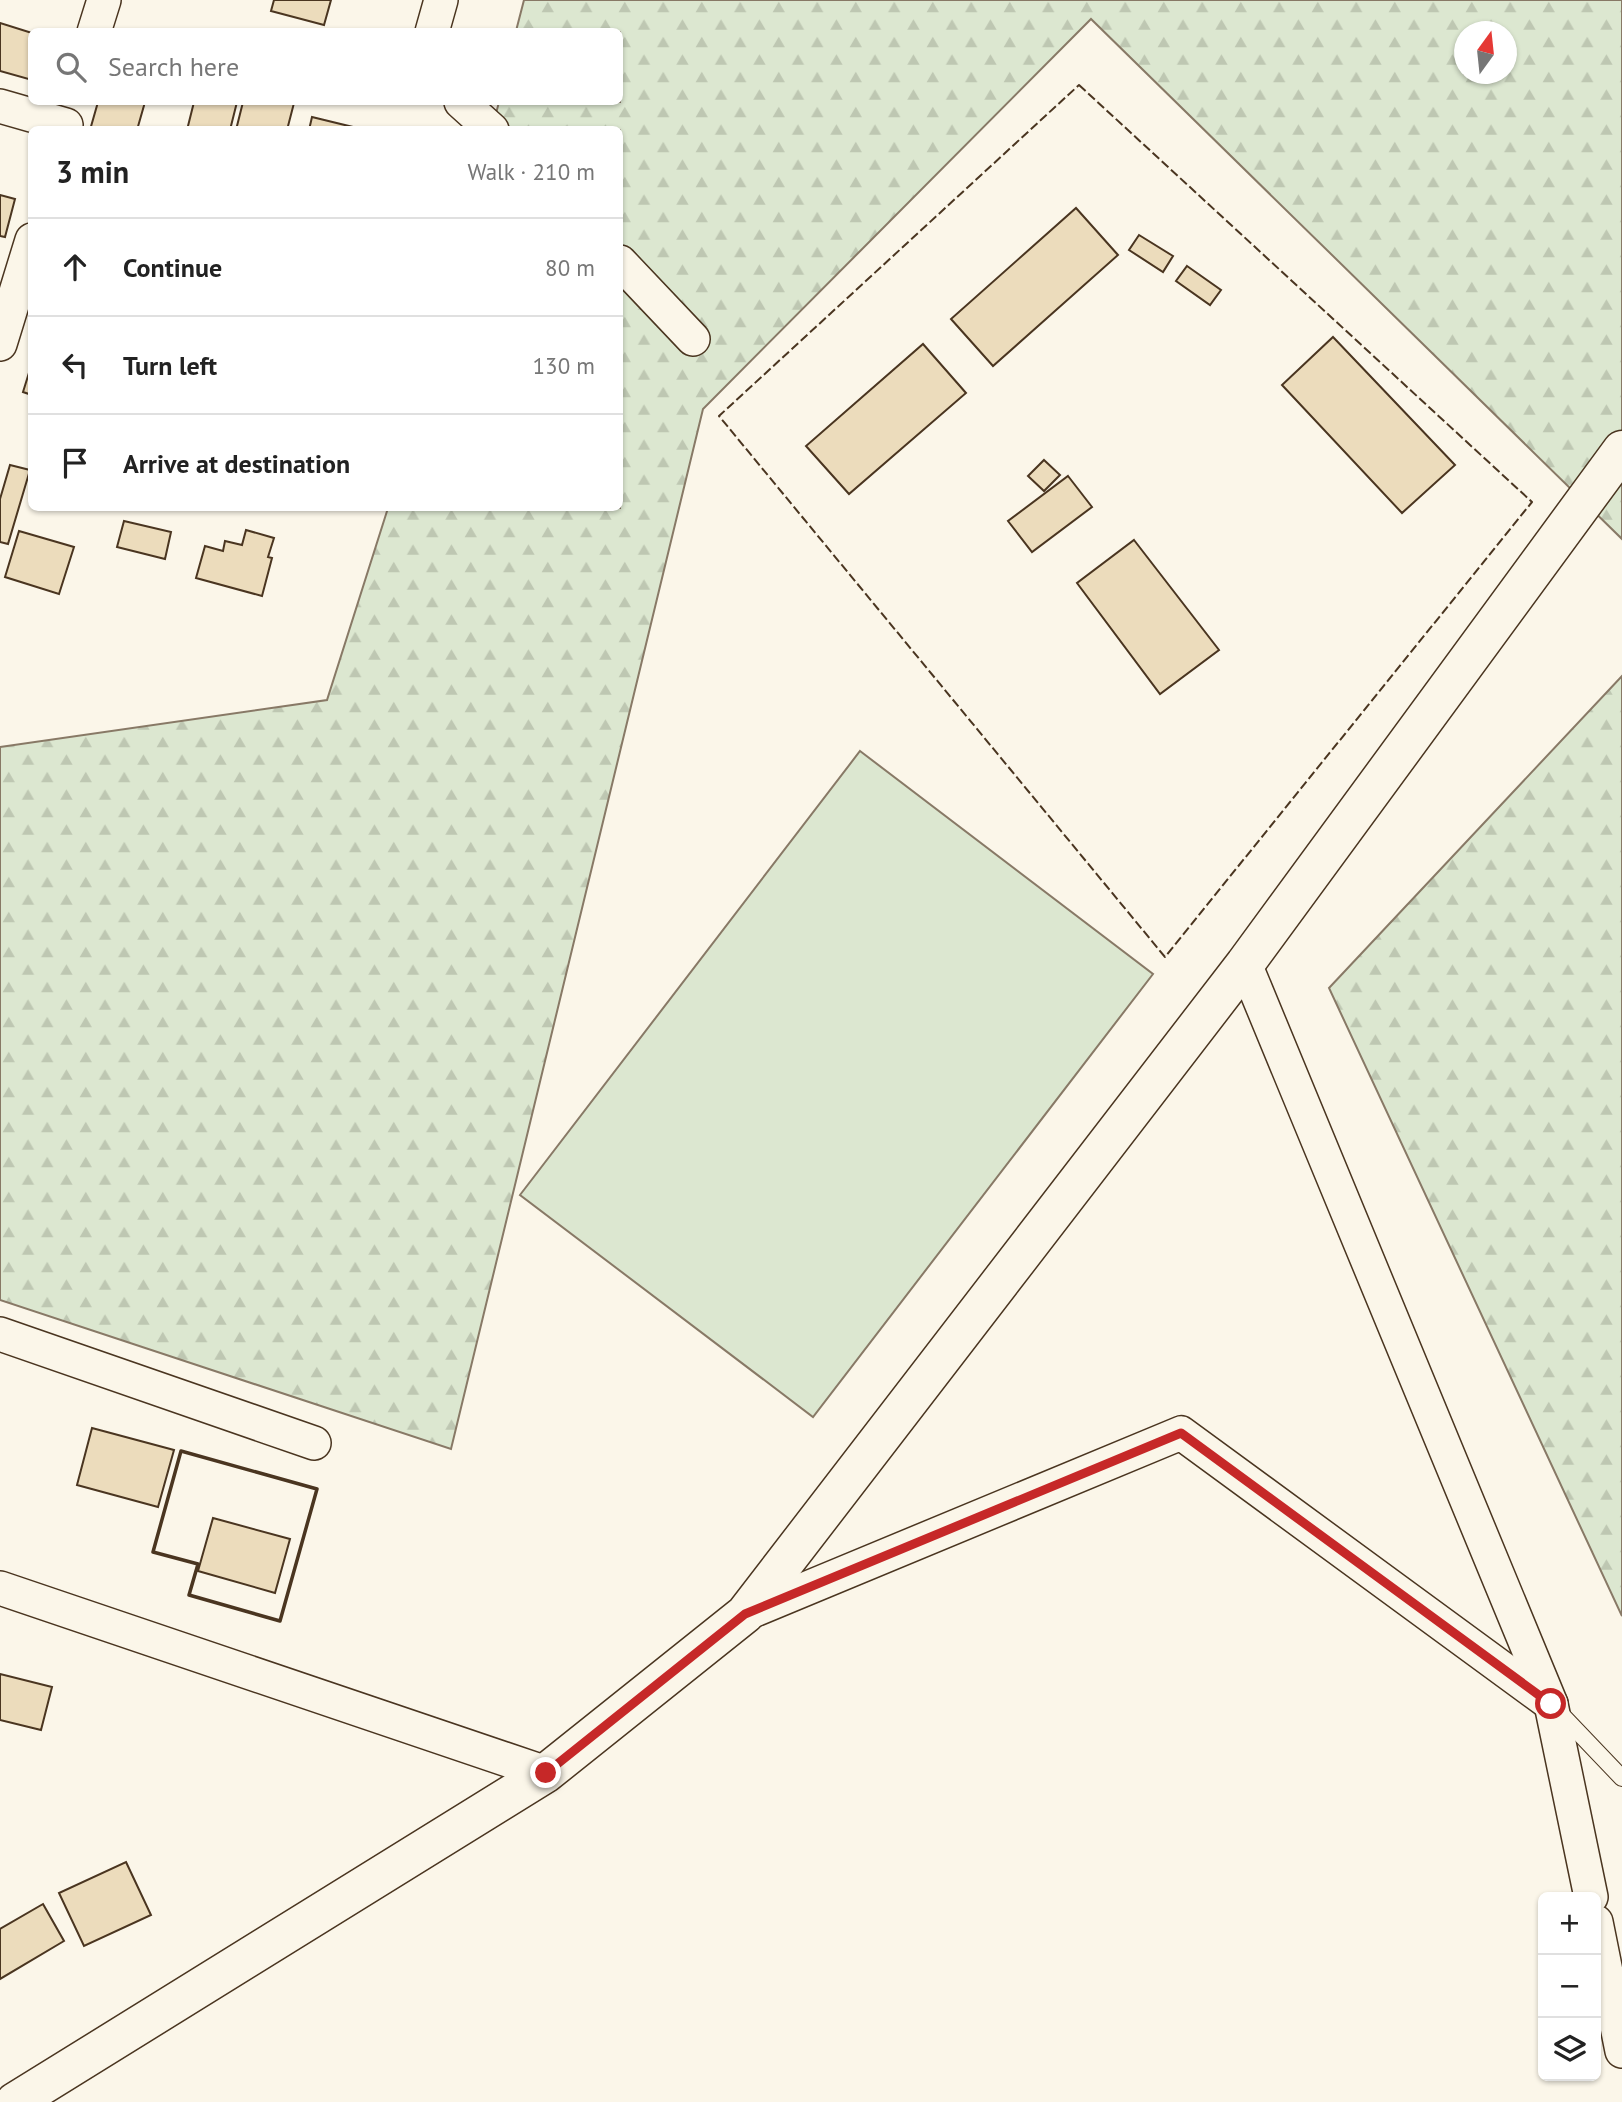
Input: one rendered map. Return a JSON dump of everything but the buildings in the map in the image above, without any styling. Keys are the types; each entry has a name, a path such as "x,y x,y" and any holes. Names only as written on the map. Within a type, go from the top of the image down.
{"street":[{"path":"95,28 104,0"},
{"path":"433,28 441,0"},
{"path":"464,105 488,126"},
{"path":"0,106 68,119"},
{"path":"0,344 28,253"},
{"path":"623,265 693,339"},
{"path":"15,2102 546,1773 745,1614 1245,964 1622,450"},
{"path":"1245,964 1551,1704 1590,1892"},
{"path":"0,1334 314,1443"},
{"path":"745,1614 1181,1433 1551,1704"},
{"path":"0,1588 546,1773"},
{"path":"1601,1947 1622,2051"}],"lane":[{"path":"1551,1704 1622,1778"}],"green space":[{"path":"524,0 1622,0 1622,539 1091,19 703,409 451,1449 0,1300 0,747 327,700 387,511 623,511 623,126 493,126 498,105 623,105 623,28 517,28"},
{"path":"1622,676 1622,1616 1329,988"},
{"path":"860,751 1153,974 813,1417 520,1195"}],"fence":[{"path":"1079,85 1532,502 1165,957 719,416 1079,85"}],"wall":[{"path":"181,1451 317,1489 280,1621 189,1595 198,1564 153,1552 181,1451"}],"route":[{"path":"546,1773 745,1614 1181,1433 1551,1704"}]}
